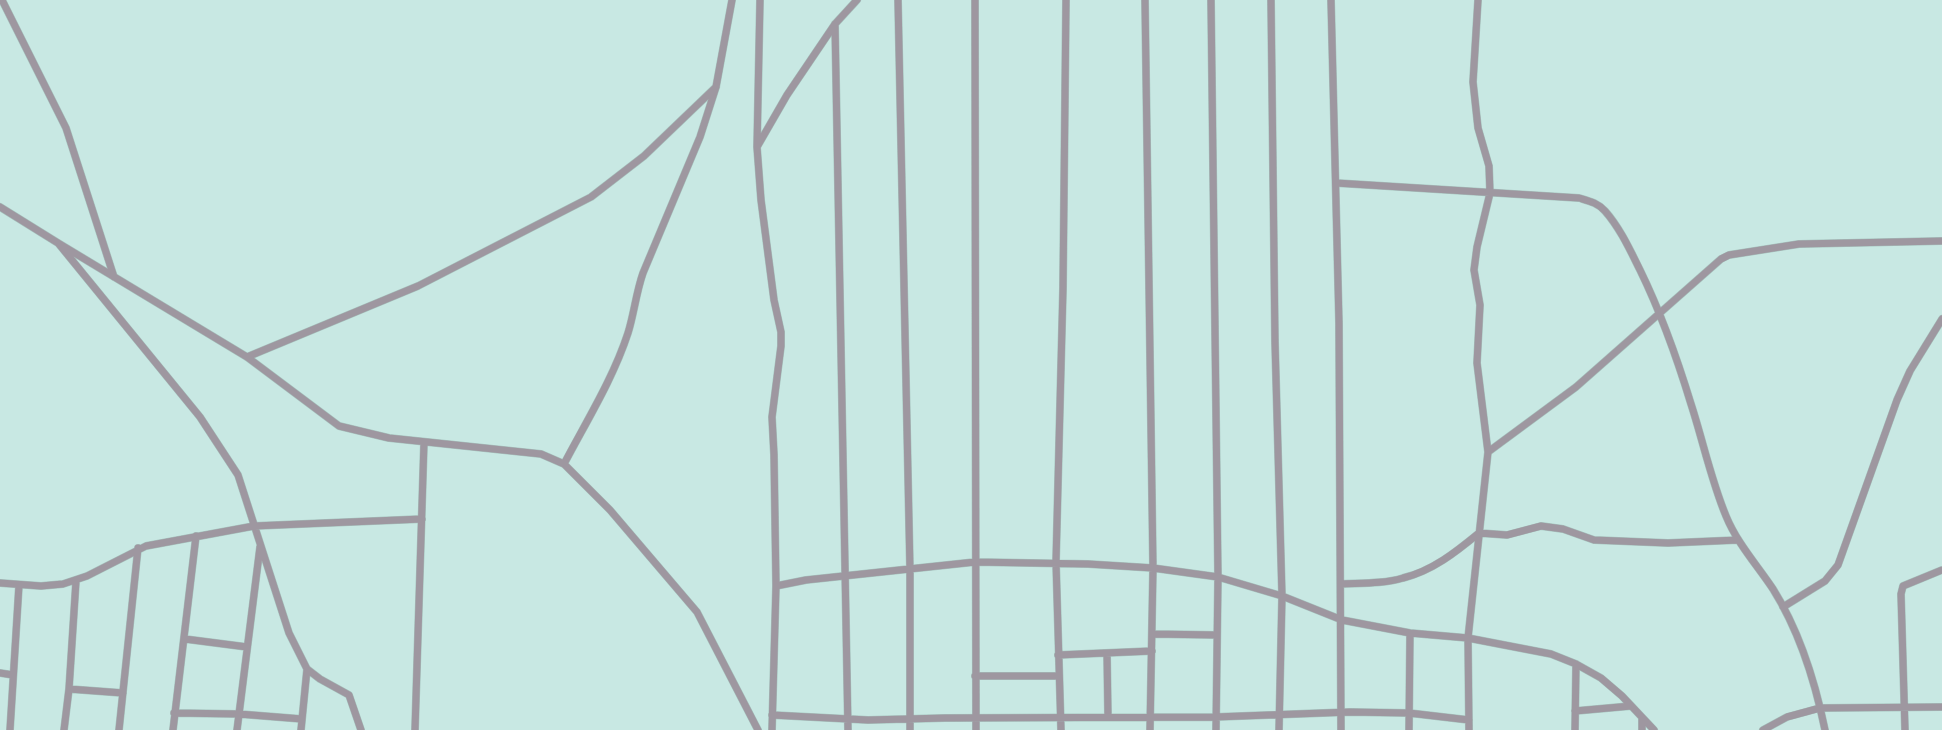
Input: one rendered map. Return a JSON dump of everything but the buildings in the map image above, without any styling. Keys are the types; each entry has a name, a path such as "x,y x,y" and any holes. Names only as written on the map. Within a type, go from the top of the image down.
{"street":[{"path":"2,0 66,128 114,277"},
{"path":"564,464 618,359 628,332 636,292 642,274 700,137 716,87 732,0"},
{"path":"760,0 757,147 762,209 774,300 781,332 772,417 776,586 772,730"},
{"path":"757,147 787,95 835,24 858,0"},
{"path":"898,0 910,570 910,730"},
{"path":"975,0 976,730"},
{"path":"1061,730 1056,562 1063,288 1066,0"},
{"path":"1145,0 1153,568 1150,730"},
{"path":"1211,0 1218,577 1216,730"},
{"path":"1271,0 1275,342 1282,596 1280,730"},
{"path":"1331,0 1339,323 1342,620 1341,730"},
{"path":"1469,730 1468,638 1488,452 1477,363 1480,305 1474,270 1477,247 1490,193 1489,166 1478,128 1473,82 1478,0"},
{"path":"835,24 848,730"},
{"path":"247,357 418,286 591,197 644,156 716,87"},
{"path":"1336,183 1579,198 1594,203 1605,211 1628,245 1660,312 1692,404 1708,464 1726,517 1738,540 1772,588 1798,636 1825,730"},
{"path":"0,207 247,357 339,426 389,438 541,454 564,464 610,510 697,612 758,730"},
{"path":"1488,452 1576,387 1721,258 1729,255 1799,244 1942,241"},
{"path":"58,243 200,417 238,475 289,633 307,669 320,679 349,695 361,730"},
{"path":"1783,607 1825,581 1838,565 1904,386 1921,351 1942,319"},
{"path":"415,730 424,442"},
{"path":"0,583 41,586 76,581 138,548 254,526 422,519"},
{"path":"1341,584 1373,583 1403,578 1427,569 1453,554 1479,533 1507,535 1541,526 1563,529 1594,540 1668,543 1738,540"},
{"path":"173,730 196,536"},
{"path":"237,730 260,544"},
{"path":"118,730 138,548"},
{"path":"776,586 846,576 975,562 1056,562 1153,568 1218,577 1282,596 1342,620 1410,633 1468,638 1551,654 1576,664 1601,678 1622,696 1654,730"},
{"path":"1906,730 1900,594 1903,586 1942,570"},
{"path":"64,730 69,689 76,581"},
{"path":"10,730 19,585"},
{"path":"1408,730 1410,633"},
{"path":"1152,634 1217,635"},
{"path":"185,639 247,647"},
{"path":"1058,655 1152,650"},
{"path":"1107,653 1108,717"},
{"path":"1575,730 1576,664"},
{"path":"301,730 307,669"},
{"path":"0,673 14,674"},
{"path":"975,676 1059,676"},
{"path":"69,689 123,693"},
{"path":"1575,711 1631,706"},
{"path":"1763,730 1787,717 1820,708 1942,708"},
{"path":"772,715 848,720 1150,716 1215,717 1341,712 1409,713 1469,720"},
{"path":"174,713 240,714 302,719"},
{"path":"1642,719 1642,730"}]}
